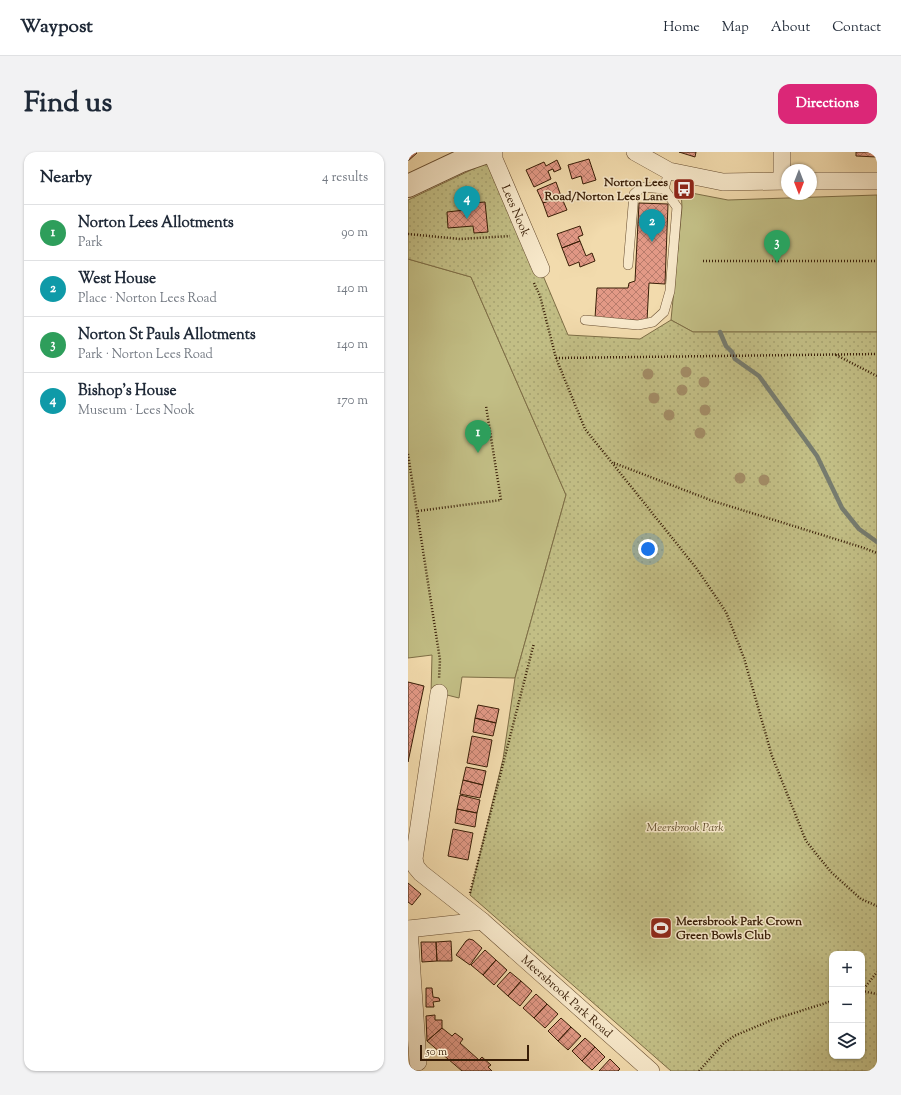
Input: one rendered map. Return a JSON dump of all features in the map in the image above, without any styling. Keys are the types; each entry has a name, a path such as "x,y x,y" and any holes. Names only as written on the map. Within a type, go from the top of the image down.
{"street":[{"path":"408,186 457,156 487,152"},
{"name":"Lees Nook","path":"494,152 494,159 537,276"},
{"path":"635,152 669,171 724,182 781,181"},
{"path":"782,152 783,164"},
{"path":"817,181 877,180"},
{"name":"Meersbrook Park Road","path":"439,693 414,859 416,867 421,873 482,921 651,1071"},
{"path":"418,1066 409,929 482,921"}],"lane":[{"path":"664,189 669,171"},
{"path":"585,320 638,325 653,322 664,312 670,291 677,207 664,189 642,187 634,194 628,265"}],"path":[{"path":"408,234 460,239 512,236 509,229"},
{"path":"703,261 877,261"},
{"path":"537,276 540,296 556,358 585,429 696,569 726,612 744,658 772,756 806,841 831,872 861,899 877,906"},
{"path":"556,358 877,354"},
{"path":"836,355 877,376"},
{"path":"418,511 501,500 486,406"},
{"path":"408,454 440,660 439,693"},
{"path":"613,463 713,501 877,553"},
{"path":"466,909 534,643"},
{"path":"865,987 877,972"},
{"path":"865,992 877,994"},
{"path":"699,1071 723,1044 734,1036 772,1020 829,1002"}],"green space":[{"name":"Meersbrook Park","path":"494,159 568,335 640,339 671,320 693,332 877,332 877,1071 671,1071 470,895 503,759 515,678 566,495 471,277 408,259 408,200"},
{"path":"681,191 728,200 781,198 781,200 817,200 817,197 877,195 877,332 693,332 671,320 682,207"},
{"path":"408,259 471,277 566,495 515,678 462,677 459,698 439,693 431,694 432,655 408,658"}],"building":[{"path":"408,152 416,152 417,153 408,161"},
{"path":"679,152 696,152 695,157"},
{"path":"856,152 877,152 877,157 856,156"},
{"path":"589,159 596,180 583,184 581,176 572,179 568,165"},
{"path":"557,160 561,169 554,172 553,169 548,171 551,179 534,187 526,170 544,162 546,166"},
{"path":"556,182 561,196 543,203 537,190"},
{"path":"561,196 567,210 548,217 543,203"},
{"path":"485,202 488,232 474,233 473,226 448,228 447,212 474,209 474,203"},
{"path":"639,203 668,204 665,284 649,283 647,321 595,318 597,288 628,288 629,283 635,281"},
{"path":"580,226 583,235 578,237 580,241 562,248 557,234"},
{"path":"580,241 586,256 592,253 595,261 580,267 579,262 569,266 562,248"},
{"path":"408,682 424,686 408,762"},
{"path":"478,705 499,709 496,723 475,718"},
{"path":"475,718 496,723 493,736 473,732"},
{"path":"472,736 492,740 487,767 467,763"},
{"path":"466,767 486,771 483,785 463,780"},
{"path":"463,780 483,785 480,798 460,794"},
{"path":"460,795 480,800 477,813 457,809"},
{"path":"457,809 477,813 475,827 455,823"},
{"path":"453,829 473,833 468,860 448,856"},
{"path":"408,883 421,894 412,905 408,902"},
{"path":"469,939 473,940 482,948 470,965 456,955"},
{"path":"451,941 452,961 437,961 436,942"},
{"path":"421,942 436,942 437,961 422,962"},
{"path":"485,950 496,960 483,975 471,965"},
{"path":"496,960 507,970 494,985 483,975"},
{"path":"510,972 521,981 508,996 497,986"},
{"path":"521,981 532,991 520,1006 508,996"},
{"path":"426,988 432,988 433,997 439,998 440,1001 433,1002 434,1007 426,1007"},
{"path":"536,994 547,1004 534,1018 523,1008"},
{"path":"547,1004 558,1014 545,1028 534,1018"},
{"path":"435,1015 435,1020 442,1020 442,1028 427,1041 426,1016"},
{"path":"561,1018 571,1027 558,1041 548,1031"},
{"path":"571,1027 581,1036 568,1050 558,1041"},
{"path":"442,1028 452,1036 455,1033 463,1039 460,1043 479,1060 482,1057 491,1065 488,1067 492,1071 462,1071 427,1041"},
{"path":"585,1038 595,1047 582,1061 572,1051"},
{"path":"595,1047 605,1057 592,1070 582,1061"},
{"path":"610,1059 620,1069 618,1071 599,1071"}],"waterway":[{"path":"720,332 726,346 732,352 735,359 759,376 817,456 842,508 859,529 877,542"}],"place":[{"name":"Norton Lees Road/Norton Lees Lane","path":"684,189"},
{"name":"Bishop's House","path":"467,219"},
{"name":"West House","path":"652,242"},
{"name":"Norton St Pauls Allotments","path":"777,263"},
{"name":"Norton Lees Allotments","path":"478,453"},
{"name":"Meersbrook Park Crown Green Bowls Club","path":"661,928"}]}
